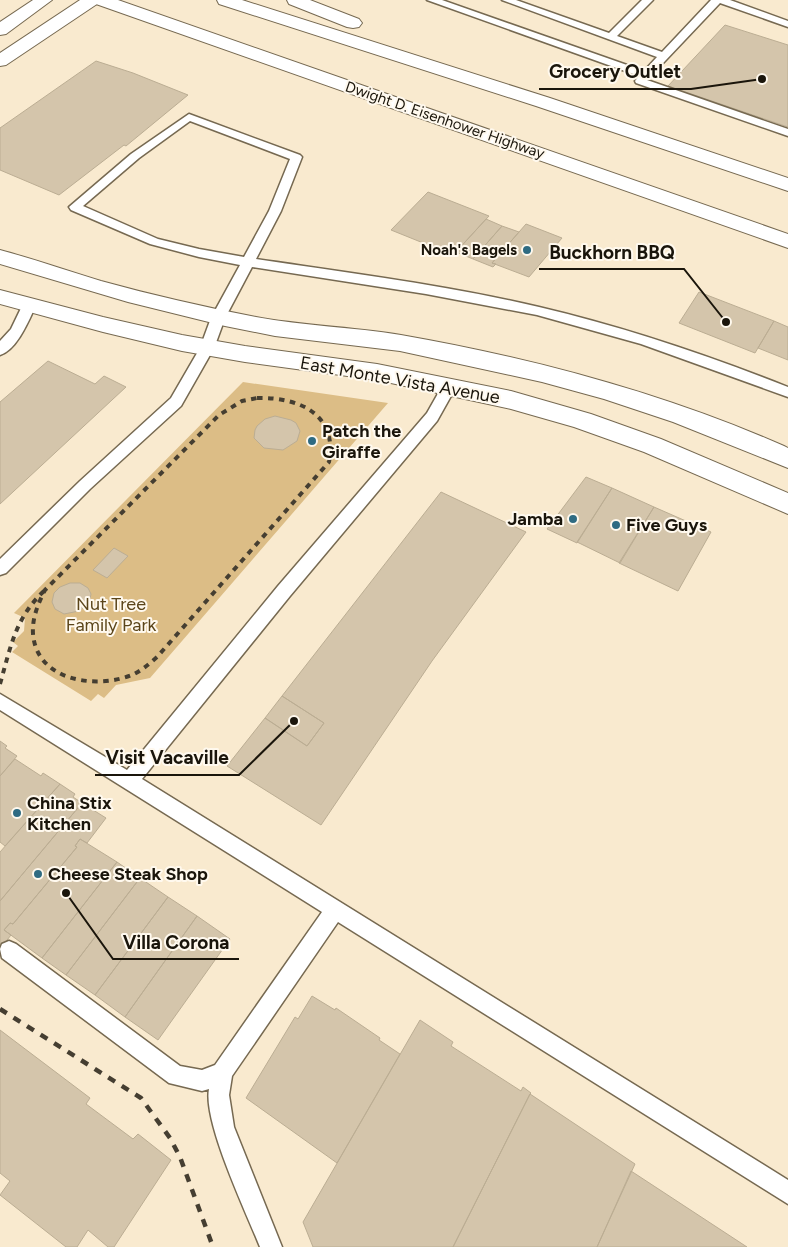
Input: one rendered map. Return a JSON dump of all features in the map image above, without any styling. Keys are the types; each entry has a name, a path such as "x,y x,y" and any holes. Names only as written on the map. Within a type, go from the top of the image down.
{"main road":[{"path":"0,30 44,0"},
{"path":"2,59 100,0"},
{"name":"Dwight D. Eisenhower Highway","path":"100,0 788,241"},
{"path":"225,0 543,102 788,185"},
{"path":"295,0 543,102"},
{"name":"East Monte Vista Avenue","path":"0,257 51,273 218,318 261,326 398,343 488,360 551,375 642,402 707,425 788,459"},
{"name":"East Monte Vista Avenue","path":"0,297 132,332 207,348 359,369 512,401 602,427 697,463 788,504"}],"lane":[{"path":"432,0 646,75"},
{"path":"507,0 664,56"},
{"path":"610,37 648,0"},
{"path":"788,24 718,0 640,81 788,133"},
{"path":"0,569 85,485 176,402 207,348 218,318 248,262 275,211 296,157 189,117 136,156 75,207 163,244 227,259 248,262 414,288 544,312 614,331 713,362 788,392"},
{"path":"0,350 17,331 29,304"},
{"path":"129,781 284,591 432,417 449,387"},
{"path":"0,701 336,909 788,1194"},
{"path":"271,1247 222,1127 218,1095 222,1072 336,909"},
{"path":"9,951 176,1076 202,1081 222,1072"}],"green space":[{"name":"Nut Tree Family Park","path":"243,382 388,403 150,678 116,685 104,698 98,694 91,701 12,652 18,646 13,642 24,631 25,618 14,613"}],"building":[{"path":"725,25 788,45 788,127 668,86"},
{"path":"96,61 133,73 188,95 126,146 124,145 59,195 0,170 0,128"},
{"path":"428,192 489,216 453,255 391,230"},
{"path":"486,219 502,226 473,259 456,252"},
{"name":"Noah's Bagels","path":"526,224 562,238 529,277 492,263"},
{"path":"502,226 519,232 492,263 496,264 493,267 473,259"},
{"path":"699,292 774,321 755,353 679,323"},
{"path":"774,321 788,327 788,360 758,348"},
{"path":"48,361 95,384 104,376 126,387 0,504 0,402"},
{"path":"275,416 296,423 300,431 297,441 283,450 264,448 254,438 257,426 265,419"},
{"name":"Jamba","path":"586,477 612,488 577,543 547,529"},
{"name":"Five Guys","path":"612,488 654,507 620,563 577,542"},
{"path":"441,492 526,532 432,661 321,825 227,766 265,718 307,746 324,723 282,696"},
{"path":"654,507 711,532 678,591 619,563"},
{"path":"114,548 128,556 107,578 93,570"},
{"path":"70,583 80,583 88,588 91,594 86,606 79,611 64,614 55,609 52,602 54,593 60,587"},
{"path":"282,696 324,723 307,746 265,718"},
{"path":"0,741 7,746 5,748 17,756 0,776"},
{"name":"China Stix Kitchen","path":"15,759 41,776 43,773 60,784 5,846 0,842 0,776"},
{"path":"60,784 75,794 73,797 82,803 0,901 0,852"},
{"name":"Cheese Steak Shop","path":"82,803 106,818 87,843 80,839 75,846 77,847 13,924 10,923 4,930 11,935 0,949 0,901"},
{"path":"80,839 117,862 42,958 4,930 10,923 13,924 77,847 75,846"},
{"path":"117,862 140,878 66,975 42,958"},
{"path":"140,878 168,897 95,995 66,975"},
{"path":"168,897 197,916 125,1017 95,995"},
{"path":"197,916 230,939 158,1040 125,1017"},
{"path":"312,996 335,1010 336,1008 400,1054 337,1163 246,1098 295,1017 298,1019"},
{"path":"420,1020 453,1042 451,1046 521,1091 523,1087 531,1093 453,1247 313,1247 303,1222"},
{"path":"0,1030 90,1098 86,1104 133,1139 138,1134 171,1160 114,1247 108,1247 88,1230 77,1247 66,1247 0,1195 10,1181 0,1173"},
{"path":"530,1094 635,1164 597,1247 453,1247"},
{"path":"631,1171 747,1247 597,1247"}],"railway":[{"path":"257,398 273,398 301,405 321,420 327,432 330,445 329,462 157,657 139,671 118,679 86,681 71,678 57,672 45,663 37,650 33,634 33,622 45,590 219,415 242,401 257,398"},
{"path":"0,684 11,645 20,622 45,590"},
{"path":"0,1009 141,1098 170,1138 180,1157 213,1247"}],"place":[{"name":"Grocery Outlet","path":"762,79"},
{"name":"Noah's Bagels","path":"527,250"},
{"name":"Buckhorn BBQ","path":"726,322"},
{"name":"Patch the Giraffe","path":"312,441"},
{"name":"Jamba","path":"573,519"},
{"name":"Five Guys","path":"616,525"},
{"name":"Visit Vacaville","path":"294,721"},
{"name":"China Stix Kitchen","path":"17,813"},
{"name":"Cheese Steak Shop","path":"38,874"},
{"name":"Villa Corona","path":"66,893"}]}
